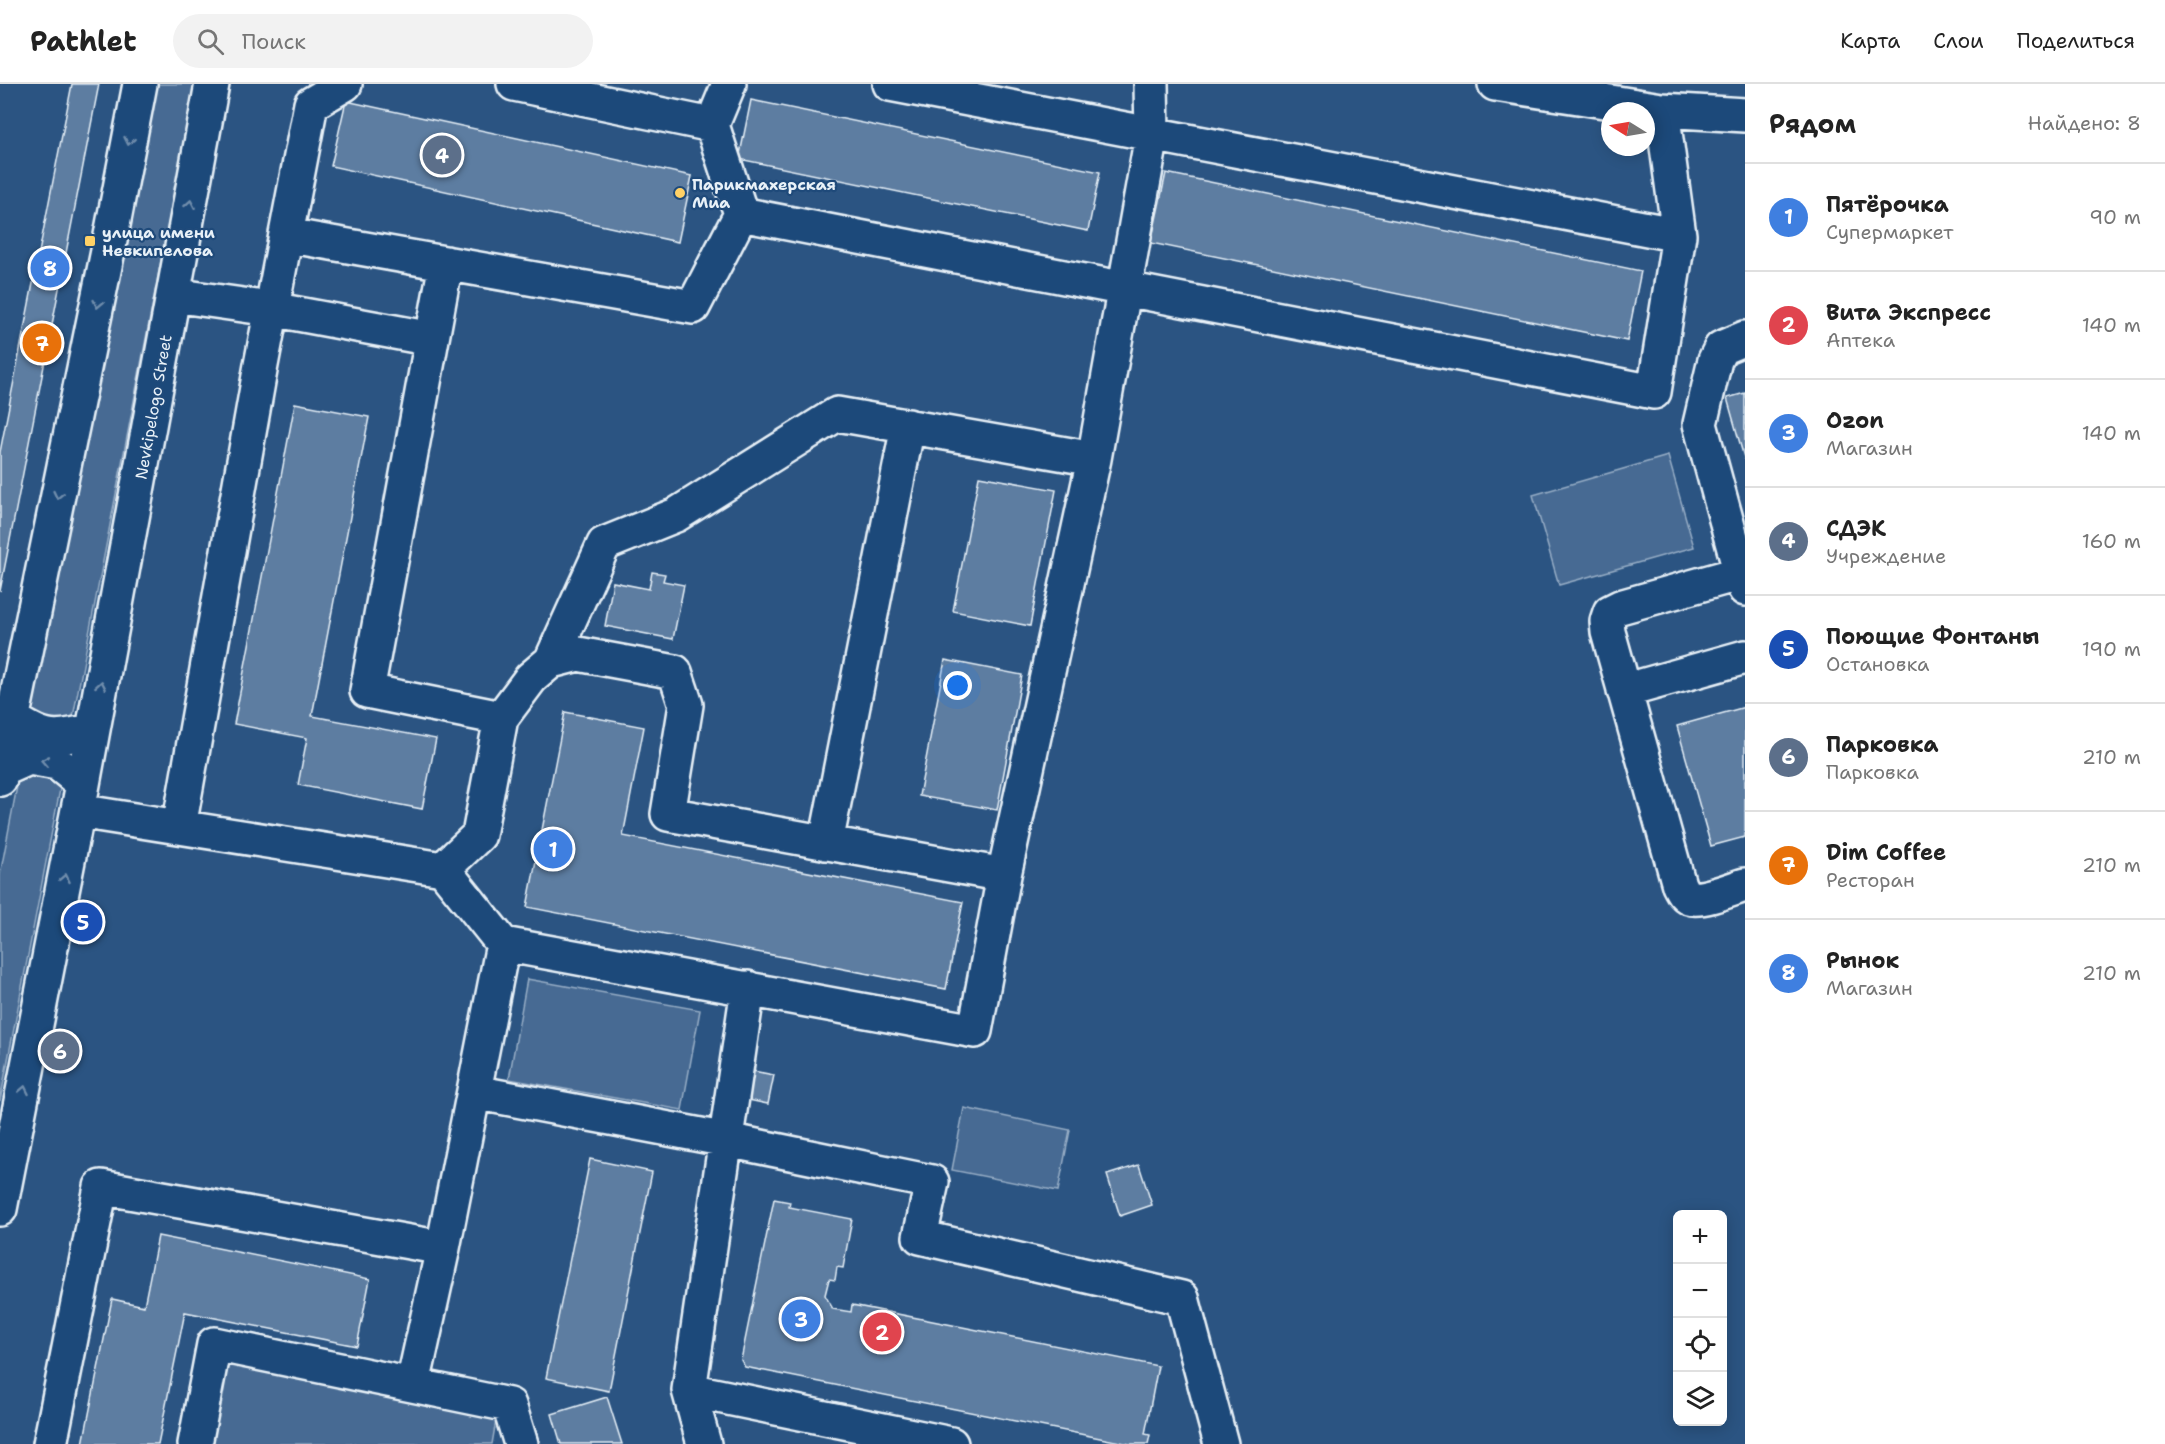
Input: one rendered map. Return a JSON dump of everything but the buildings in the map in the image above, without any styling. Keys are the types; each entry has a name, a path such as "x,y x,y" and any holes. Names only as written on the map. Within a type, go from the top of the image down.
{"street":[{"path":"140,84 109,246 2,762 29,758 57,763 80,798 179,827 443,869 503,944 975,1030 1004,875 1094,459 1126,291 1152,135 1151,84"},
{"name":"Nevkipelogo Street","path":"0,1209 93,730 212,84"},
{"path":"179,827 271,309 311,104 345,84"},
{"path":"514,84 712,125"},
{"path":"286,235 693,307 741,214 712,125 729,84"},
{"path":"890,84 1680,235"},
{"path":"1495,84 1662,110 1745,115"},
{"path":"741,214 1126,291 1654,392 1680,235 1662,110"},
{"path":"446,263 367,691 501,718"},
{"path":"173,295 271,309 432,339"},
{"path":"1745,338 1721,348 1715,360 1700,424 1743,578 1620,607 1611,612 1607,621 1624,691 1679,885 1684,894 1691,898 1700,898 1745,885"},
{"path":"443,869 479,835 501,718 531,678 551,661 604,544 676,515 837,414 1094,459"},
{"path":"826,843 908,426"},
{"path":"551,661 578,654 675,672 686,705 668,814 1004,875"},
{"path":"1624,691 1745,657"},
{"path":"12,718 34,734 63,738 93,730"},
{"path":"413,1384 443,1248 503,944"},
{"path":"704,1444 689,1390 748,988"},
{"path":"474,1092 932,1182 920,1237 1182,1298 1221,1444"},
{"path":"50,1444 101,1187 443,1248"},
{"path":"195,1444 214,1344 509,1405 521,1444"},
{"path":"689,1390 951,1444"}],"shaded area":[{"path":"155,84 195,84 73,717 52,720 32,711"},
{"path":"1668,456 1694,547 1559,585 1533,495"},
{"path":"26,771 53,776 61,784 0,1101 0,875 19,776"},
{"path":"527,979 700,1010 682,1110 509,1079"},
{"path":"964,1108 1070,1130 1058,1191 952,1170"},
{"path":"223,1364 497,1415 492,1444 208,1444"}],"place":[{"name":"СДЭК","path":"442,155"},
{"name":"Парикмахерская Миа","path":"680,193"},
{"name":"улица имени Невкипелова","path":"90,241"},
{"name":"Рынок","path":"50,268"},
{"name":"Dim Coffee","path":"42,343"},
{"name":"Пятёрочка","path":"553,849"},
{"name":"Поющие Фонтаны","path":"83,922"},
{"name":"Парковка","path":"60,1051"},
{"name":"Ozon","path":"801,1319"},
{"name":"Вита Экспресс","path":"882,1332"}]}
